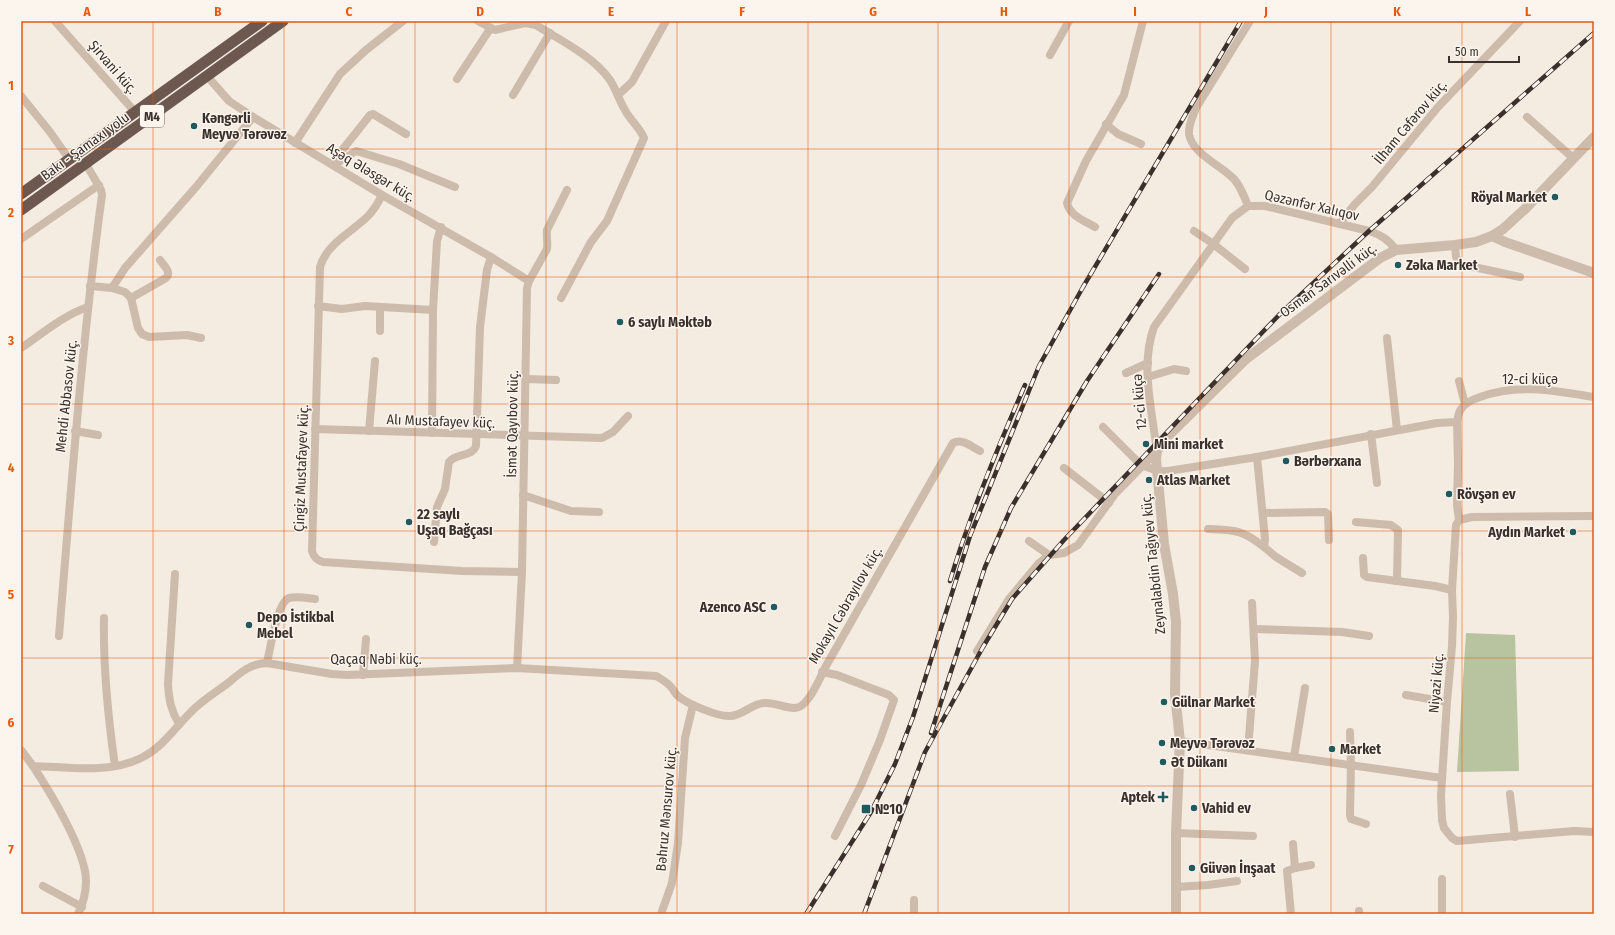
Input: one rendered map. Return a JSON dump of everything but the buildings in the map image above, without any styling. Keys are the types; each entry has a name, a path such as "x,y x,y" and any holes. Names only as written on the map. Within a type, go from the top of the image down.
{"highway":[{"name":"Bakı - Şamaxı yolu","path":"21,194 262,21"},
{"name":"Bakı - Şamaxı yolu","path":"21,210 283,21"}],"street":[{"name":"Şirvani küç.","path":"55,21 135,112"},
{"path":"295,143 340,74 366,50 403,21"},
{"path":"478,21 490,29 499,30 530,23 536,25 593,62 610,80 632,121 644,138 608,221 591,242 560,298"},
{"path":"618,95 632,82 666,21"},
{"path":"1050,55 1069,21"},
{"path":"1095,227 1068,209 1067,203 1086,161 1120,102 1127,86 1143,21"},
{"name":"Qəzənfər Xalıqov","path":"1250,21 1196,108 1190,123 1189,132 1190,139 1197,150 1233,178 1241,188 1248,206 1265,206 1370,231 1383,236 1396,250"},
{"name":"İlham Cəfərov küç.","path":"1339,224 1355,204 1372,187 1438,107 1520,21"},
{"path":"457,79 490,29"},
{"path":"513,95 550,33"},
{"name":"Aşəq Ələsgər küç.","path":"207,76 229,101 253,117 382,195 441,227 529,281"},
{"path":"21,96 50,132 69,159"},
{"path":"332,164 370,115 373,114 406,134"},
{"path":"112,288 125,268 187,197 253,117"},
{"path":"1527,117 1573,158"},
{"path":"1106,124 1118,134 1141,144"},
{"name":"Osman Sarıvəlli küç.","path":"1157,450 1164,440 1246,359 1360,272 1396,250 1476,242 1492,236 1503,229 1525,209 1594,137"},
{"path":"332,164 356,151 400,164 455,186"},
{"name":"Mehdi Abbasov küç.","path":"59,636 75,431 90,286 102,195 99,185 86,164"},
{"path":"21,239 99,185"},
{"name":"İsmət Qayıbov küç.","path":"517,668 522,572 527,288 529,281 547,249 547,230 567,190"},
{"name":"Çingiz Mustafayev küç.","path":"382,195 368,217 328,250 322,258 320,267 312,551 318,561 323,562 412,568 522,572"},
{"name":"12-ci küçə","path":"1157,450 1148,377 1150,337 1154,327 1212,243 1232,218 1248,206"},
{"path":"432,433 433,310 437,241 441,227"},
{"path":"1194,231 1245,269"},
{"path":"1492,236 1505,242 1594,273"},
{"path":"1455,245 1456,257 1460,264 1520,277"},
{"path":"434,542 437,507 445,489 449,462 452,459 475,449 477,434 480,327 486,270 491,257"},
{"path":"131,298 169,276 169,273 160,260"},
{"path":"90,286 112,288 125,292 131,298 138,328 142,334 149,337 187,335 201,338"},
{"path":"318,306 342,310 365,306 433,310"},
{"path":"21,348 77,310 88,307"},
{"path":"380,307 380,331"},
{"path":"1387,338 1397,430"},
{"path":"369,431 374,361"},
{"path":"1126,373 1148,363"},
{"path":"1148,377 1174,369 1186,371"},
{"path":"526,379 556,380"},
{"path":"1459,381 1464,404 1457,422 1457,505 1460,520 1472,517 1594,516"},
{"name":"12-ci küçə","path":"1464,404 1471,400 1495,392 1510,389 1545,390 1594,397"},
{"name":"Alı Mustafayev küç.","path":"315,429 525,437 602,438 613,432 628,416"},
{"path":"1103,427 1142,465 1158,471 1181,470 1257,457 1371,434 1437,423 1457,422"},
{"path":"75,431 98,435"},
{"path":"1371,434 1377,483"},
{"name":"Mokayıl Cəbrayılov küç.","path":"693,705 729,716 735,715 756,704 765,702 799,708 808,700 822,672 953,443 961,441 980,451"},
{"path":"977,651 1009,599 1039,563 1049,555 1064,553 1078,545 1109,503 1157,450"},
{"name":"Zeynalabdin Tağıyev küç.","path":"1157,450 1164,544 1173,594 1176,622 1175,694 1180,741 1176,833 1176,914"},
{"path":"1257,457 1263,513 1265,539 1264,547"},
{"path":"1064,468 1109,503"},
{"path":"523,495 571,511 599,512"},
{"path":"1263,513 1324,512 1328,514 1329,518 1329,540"},
{"name":"Niyazi küç.","path":"1460,520 1456,525 1455,530 1452,590 1452,646 1442,778 1442,820 1444,828 1452,838 1464,841 1574,831 1594,832"},
{"path":"1356,522 1391,525 1398,530 1397,580"},
{"path":"1208,529 1241,532 1250,536 1276,557 1302,572"},
{"path":"1029,541 1049,555"},
{"path":"1363,558 1364,575 1368,577 1397,580 1452,590"},
{"path":"175,574 168,684 170,706 178,724"},
{"path":"267,663 278,614 284,601 292,598 315,599"},
{"path":"1248,750 1255,669 1252,603"},
{"path":"104,618 105,677 115,766"},
{"path":"1254,629 1342,632 1369,636"},
{"path":"364,675 366,639"},
{"name":"Qaçaq Nəbi küç.","path":"33,766 115,766 140,758 161,746 178,724 200,703 247,668 260,663 332,674 364,675 517,668 656,676 670,686 677,695 693,705"},
{"path":"822,672 836,675 889,695 894,700 880,740 861,785 835,836"},
{"path":"1294,757 1305,688"},
{"path":"1406,695 1447,702"},
{"name":"Bəhruz Mənsurov küç.","path":"661,914 672,883 678,843 685,738 693,705"},
{"path":"1350,732 1351,819 1366,824"},
{"path":"1180,741 1442,778"},
{"path":"21,750 33,766 54,800 79,851 86,881 80,910 43,886"},
{"path":"1510,794 1515,837"},
{"path":"1176,833 1253,836"},
{"path":"1293,844 1295,868"},
{"path":"1291,914 1286,876 1287,872 1295,868 1311,865"},
{"path":"1442,879 1442,914"},
{"path":"1176,887 1237,881"},
{"path":"914,900 914,914"}],"green space":[{"path":"1466,633 1515,635 1519,771 1457,772"}],"railway":[{"path":"806,914 871,812 895,764 913,717 970,536 1039,366 1083,287 1241,21"},
{"path":"864,914 925,752 983,647 1012,599 1064,540 1279,315 1369,231 1594,33"},
{"path":"931,733 985,567 1011,508 1087,381 1159,274"},
{"path":"950,581 984,482 1025,385"}],"place":[{"name":"Kəngərli Meyvə Tərəvəz","path":"194,126"},
{"name":"Röyal Market","path":"1555,197"},
{"name":"Zəka Market","path":"1398,265"},
{"name":"6 saylı Məktəb","path":"620,322"},
{"name":"Mini market","path":"1146,444"},
{"name":"Bərbərxana","path":"1286,461"},
{"name":"Atlas Market","path":"1149,480"},
{"name":"Rövşən ev","path":"1449,494"},
{"name":"22 saylı Uşaq Bağçası","path":"409,522"},
{"name":"Aydın Market","path":"1573,532"},
{"name":"Azenco ASC","path":"774,607"},
{"name":"Depo İstikbal Mebel","path":"249,625"},
{"name":"Gülnar Market","path":"1164,702"},
{"name":"Meyvə Tərəvəz","path":"1162,743"},
{"name":"Market","path":"1332,749"},
{"name":"Ət Dükanı","path":"1163,762"},
{"name":"Aptek","path":"1163,797"},
{"name":"Vahid ev","path":"1194,808"},
{"name":"№10","path":"866,809"},
{"name":"Güvən İnşaat","path":"1192,868"}]}
